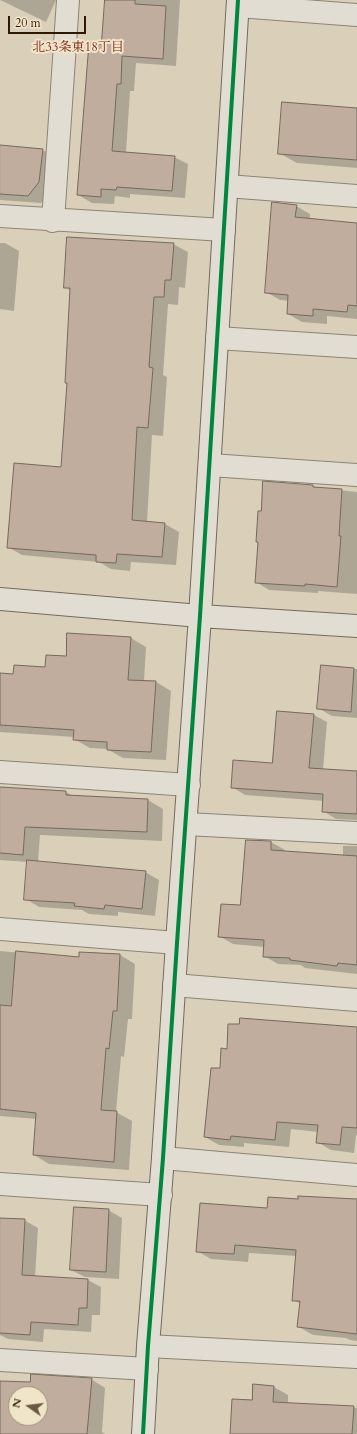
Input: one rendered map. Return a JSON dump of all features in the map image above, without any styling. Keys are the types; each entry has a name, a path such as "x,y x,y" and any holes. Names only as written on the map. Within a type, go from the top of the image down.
{"street":[{"path":"53,221 68,0"},
{"path":"143,1434 148,1346 161,1195 200,616 238,3 357,14"},
{"path":"227,186 357,196"},
{"path":"0,216 53,221 224,230"},
{"path":"217,338 357,348"},
{"path":"210,465 357,475"},
{"path":"0,600 200,616 357,626"},
{"path":"0,772 188,785"},
{"path":"186,824 357,833"},
{"path":"0,929 177,943"},
{"path":"174,986 357,1000"},
{"path":"163,1158 357,1176"},
{"path":"0,1184 161,1195"},
{"path":"148,1346 357,1358"},
{"path":"0,1360 147,1369"}],"building":[{"path":"105,0 135,0 135,4 166,6 163,59 122,56 121,84 117,84 112,151 175,156 172,191 117,187 116,190 101,189 101,197 77,195 89,43 101,44"},
{"path":"282,102 357,108 357,160 278,154"},
{"path":"0,145 43,149 39,182 28,196 0,194"},
{"path":"272,202 297,205 295,217 357,223 357,306 348,305 347,312 313,309 313,316 287,314 288,295 265,293"},
{"path":"67,237 174,243 171,280 165,280 164,297 154,297 149,367 153,368 148,428 137,427 132,520 165,523 162,557 117,554 116,563 96,562 96,555 7,548 14,463 61,467 67,383 65,383 70,288 64,288"},
{"path":"263,481 342,489 339,536 341,536 337,587 305,584 305,586 255,583 258,542 256,542 258,511 261,511"},
{"path":"67,633 131,637 128,680 156,681 151,752 107,750 107,742 73,740 74,730 0,725 0,673 13,674 14,665 45,667 46,655 66,656"},
{"path":"321,665 354,668 351,712 317,709"},
{"path":"277,711 314,714 309,768 357,771 357,814 322,812 323,794 231,788 233,760 272,763"},
{"path":"0,787 66,791 66,795 148,799 147,832 25,827 23,855 0,853"},
{"path":"246,840 271,841 271,850 357,856 357,965 338,963 337,966 290,960 290,958 263,957 264,940 218,937 221,904 240,905"},
{"path":"27,860 146,871 142,909 105,905 104,909 74,906 75,903 24,900"},
{"path":"16,951 79,957 79,952 120,954 117,1011 113,1011 109,1049 106,1048 101,1110 117,1111 114,1162 33,1155 36,1113 0,1109 0,1005 11,1006"},
{"path":"240,1018 357,1027 357,1128 342,1127 340,1145 316,1143 318,1125 277,1122 275,1140 231,1136 230,1140 204,1137 211,1068 220,1068 221,1048 227,1049 228,1024 239,1024"},
{"path":"298,1196 357,1199 357,1334 297,1327 300,1301 292,1301 296,1250 235,1245 234,1254 196,1252 200,1203 267,1208 268,1197 298,1199"},
{"path":"74,1207 109,1209 106,1272 70,1270"},
{"path":"0,1218 25,1219 22,1275 88,1279 87,1308 79,1308 78,1325 31,1322 30,1335 0,1333"},
{"path":"31,1374 92,1378 87,1434 0,1434 0,1381 30,1382"},
{"path":"253,1384 274,1386 273,1402 354,1406 352,1434 230,1434 232,1399 252,1400"}],"cycle path":[{"path":"143,1434 200,616 238,0"}],"district":[{"name":"北33条東18丁目","path":"78,48"}]}
